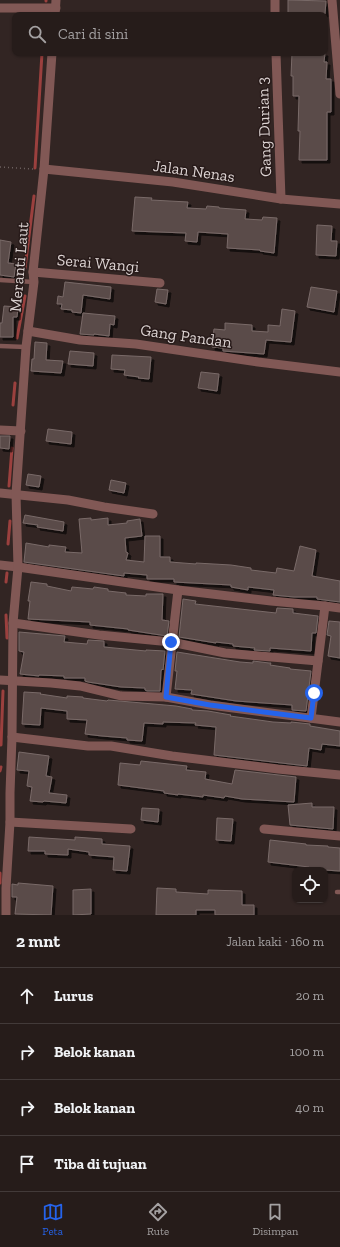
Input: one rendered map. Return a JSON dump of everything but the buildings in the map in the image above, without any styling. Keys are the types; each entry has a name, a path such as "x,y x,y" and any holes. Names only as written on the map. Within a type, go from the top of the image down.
{"street":[{"path":"275,0 275,12"},
{"path":"332,0 340,94"},
{"path":"0,8 56,8"},
{"name":"Meranti Laut","path":"6,915 3,888 10,822 13,623 18,567 16,494 26,347 34,282 33,272 44,169 52,56"},
{"name":"Gang Durian 3","path":"276,56 281,199"},
{"name":"Jalan Nenas","path":"44,169 173,182 281,199 340,204"},
{"name":"Serai Wangi","path":"33,272 160,283"},
{"name":"Gang Pandan","path":"28,331 80,340 136,344 258,362 340,372"},
{"path":"0,430 21,431"},
{"path":"0,493 68,500 153,514"},
{"path":"0,565 271,602 340,608"},
{"path":"166,697 178,590"},
{"path":"311,718 324,606"},
{"path":"13,623 99,635 171,642 225,653 318,661"},
{"path":"0,680 80,686 121,696 166,697 210,705 340,722"},
{"path":"12,737 88,746 111,746 202,760 340,775"},
{"path":"0,793 10,793"},
{"path":"10,822 131,829"},
{"path":"264,829 340,836"}],"lane":[{"path":"0,280 34,282"},
{"path":"0,346 26,347"}],"path":[{"path":"0,167 44,169"}],"waterway":[{"path":"35,168 42,56"},
{"path":"25,268 34,196"},
{"path":"17,338 25,296"},
{"path":"13,405 15,383"},
{"path":"9,486 12,448"},
{"path":"8,544 10,521"},
{"path":"6,582 7,573"},
{"path":"6,615 7,638"},
{"path":"1,745 3,691"},
{"path":"0,771 1,767"},
{"path":"0,873 0,883"}],"route":[{"path":"171,642 166,697 210,705 311,718 314,693"}]}
